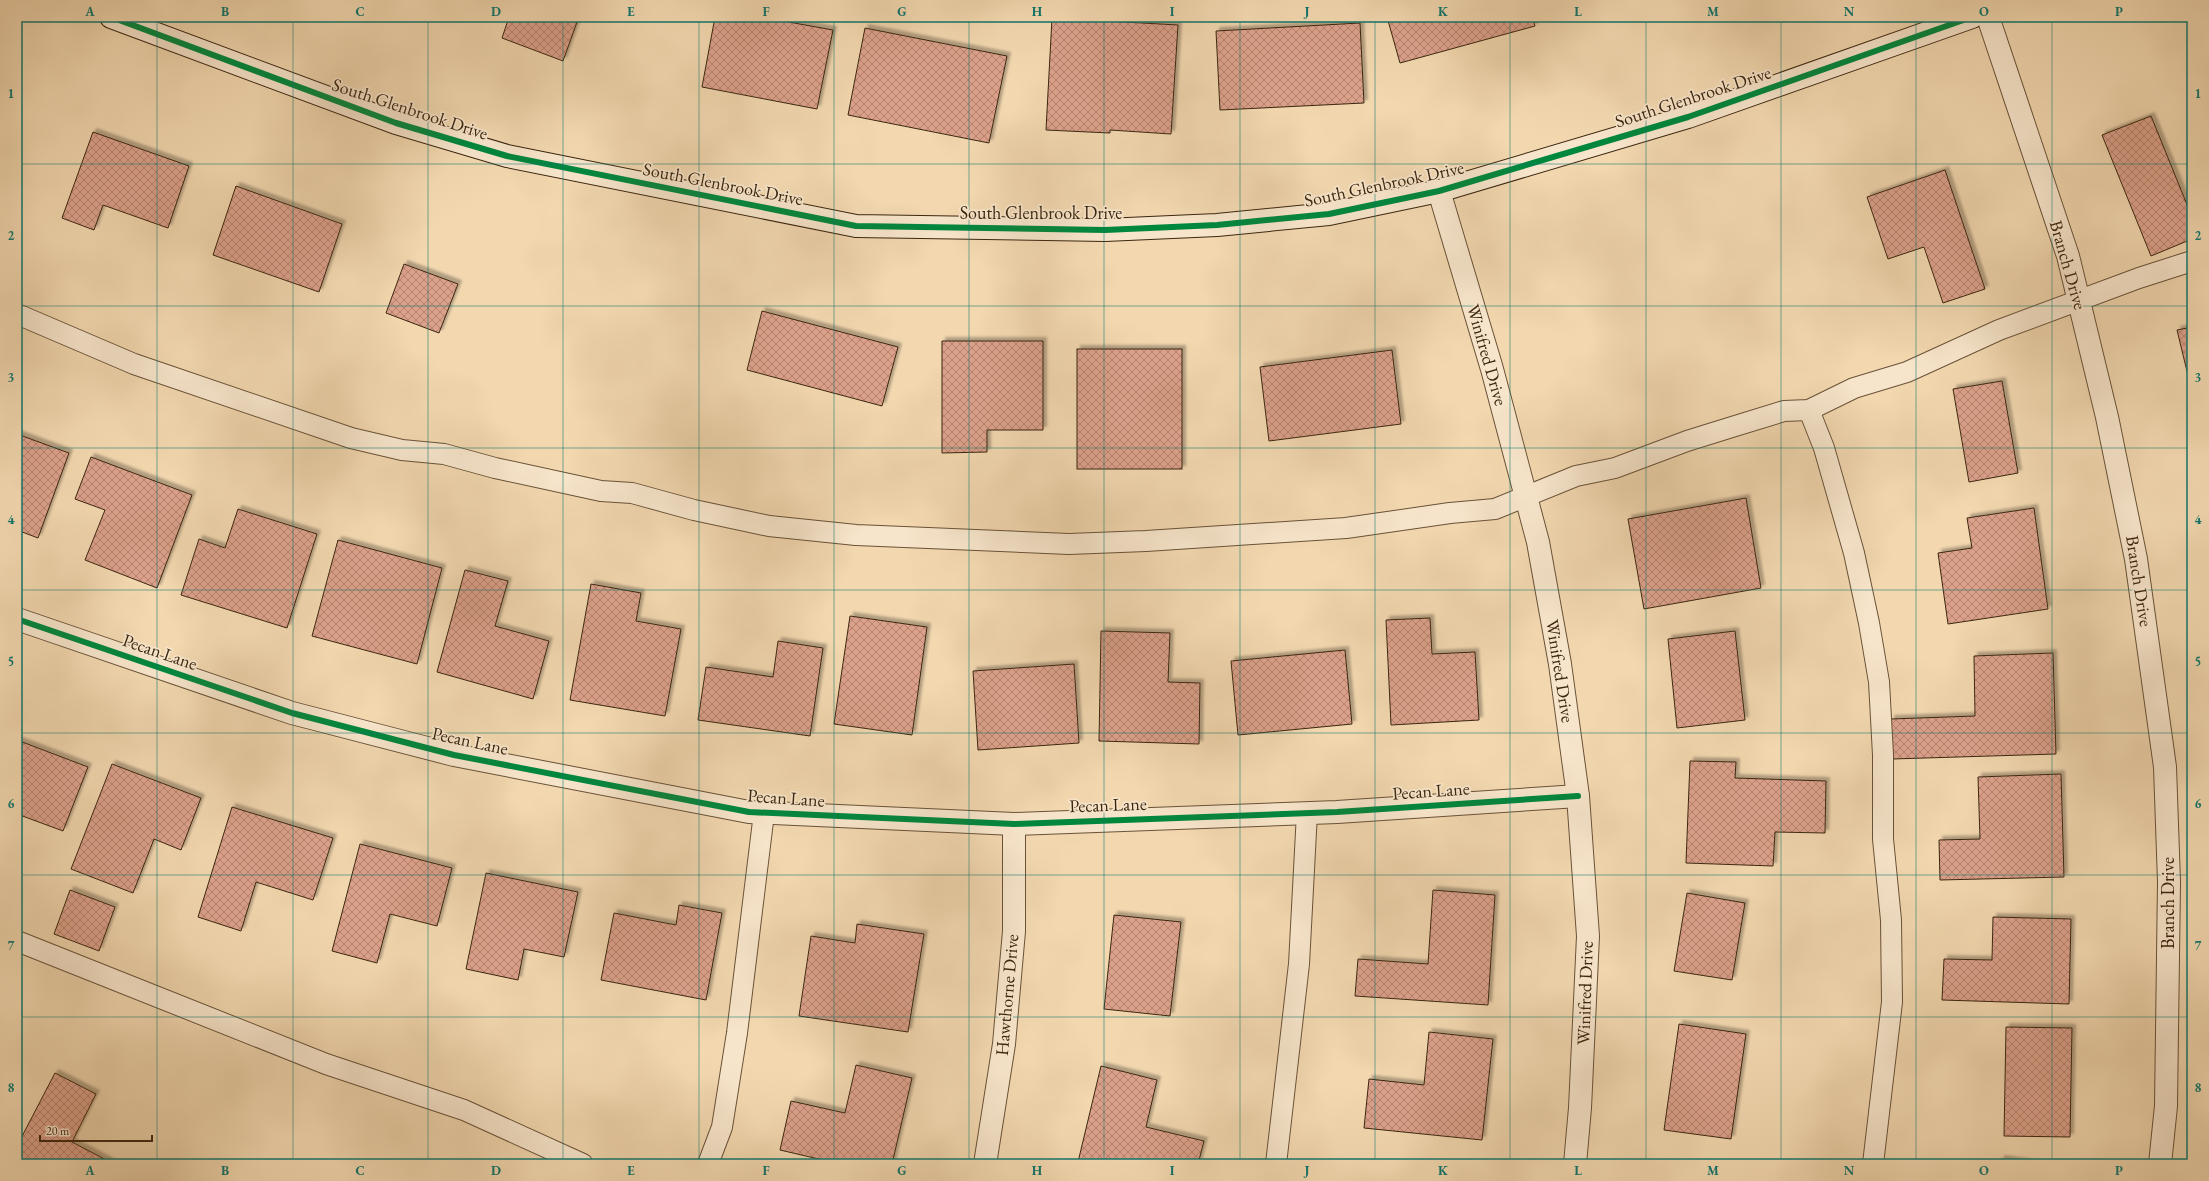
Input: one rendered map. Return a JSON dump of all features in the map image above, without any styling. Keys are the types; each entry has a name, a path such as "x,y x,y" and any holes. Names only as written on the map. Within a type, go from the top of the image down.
{"street":[{"name":"South Glenbrook Drive","path":"110,17 396,123 507,156 856,226 1105,230 1217,225 1329,214 1439,191 1688,117 1972,17"},
{"name":"Branch Drive","path":"1988,17 2068,256 2107,418 2136,559 2165,767 2169,882 2166,1106 2160,1164"},
{"name":"Winifred Drive","path":"1439,191 1492,369 1526,495 1538,542 1559,656 1578,796 1588,936 1580,1108 1575,1164"},
{"name":"Pecan Lane","path":"17,619 292,712 454,755 749,812 1014,824 1307,813 1578,796"},
{"name":"Hawthorne Drive","path":"984,1164 987,1156 1004,1044 1013,938 1014,824"}],"lane":[{"path":"17,314 134,364 351,438 402,450 444,454 494,468 600,491 632,493 694,510 769,526 856,535 1021,543 1146,541 1346,528 1450,512 1495,509 1526,495 1576,476 1615,468 1673,446 1784,411 1809,410 1854,388 1907,372 1999,330 2079,300 2192,261"},
{"path":"1809,410 1824,448 1854,553 1870,623 1879,682 1884,755 1883,839 1891,920 1892,1002 1873,1164"},
{"path":"708,1164 722,1127 737,1033 760,858 764,812"},
{"path":"1276,1164 1299,964 1307,813"},
{"path":"17,941 326,1064 464,1110 583,1164"}],"building":[{"path":"509,17 563,17 577,22 563,61 502,38"},
{"path":"715,17 761,17 833,30 817,109 702,87"},
{"path":"1387,17 1532,17 1535,26 1400,63"},
{"path":"1052,18 1178,25 1171,134 1110,130 1110,133 1046,130"},
{"path":"1360,23 1364,103 1220,110 1216,31"},
{"path":"865,28 1007,56 989,143 848,115"},
{"path":"2151,116 2192,217 2192,239 2151,256 2102,135"},
{"path":"93,132 189,166 168,228 103,205 94,230 62,218"},
{"path":"1945,170 1985,289 1943,303 1924,247 1888,259 1867,197"},
{"path":"236,186 342,224 319,292 213,255"},
{"path":"404,264 458,284 439,333 386,313"},
{"path":"762,311 898,347 882,406 747,370"},
{"path":"2192,327 2192,392 2177,330"},
{"path":"942,341 1043,341 1043,430 987,430 987,452 942,453"},
{"path":"1077,349 1182,349 1182,469 1077,469"},
{"path":"1392,350 1401,424 1269,441 1260,367"},
{"path":"2002,381 2018,473 1969,482 1953,389"},
{"path":"17,434 69,453 38,538 17,530"},
{"path":"91,457 192,495 157,588 85,560 105,510 75,499"},
{"path":"1746,498 1761,588 1644,609 1628,519"},
{"path":"2034,508 2048,609 1948,624 1938,553 1972,548 1967,518"},
{"path":"238,509 317,534 287,628 181,595 199,539 225,548"},
{"path":"338,540 442,568 417,664 312,636"},
{"path":"465,570 508,581 495,626 549,641 533,699 437,672"},
{"path":"591,584 641,593 636,621 681,629 665,716 570,700"},
{"path":"850,616 927,627 912,735 834,724"},
{"path":"1430,618 1432,654 1475,652 1479,720 1391,725 1386,620"},
{"path":"1101,631 1170,633 1168,682 1200,683 1199,744 1099,741"},
{"path":"1735,631 1745,720 1677,728 1668,639"},
{"path":"778,641 823,648 810,736 698,720 706,667 773,677"},
{"path":"1345,650 1352,724 1238,735 1231,661"},
{"path":"2053,653 2056,754 1892,759 1891,719 1975,716 1974,656"},
{"path":"1074,664 1079,743 978,750 973,671"},
{"path":"17,740 88,767 63,831 17,814"},
{"path":"1690,761 1736,762 1735,778 1826,781 1825,833 1775,832 1773,866 1686,863"},
{"path":"112,764 201,798 181,850 154,839 133,893 71,869"},
{"path":"2061,774 2064,877 1940,880 1939,840 1980,839 1978,777"},
{"path":"232,807 333,838 313,900 256,882 241,931 198,917"},
{"path":"360,844 452,868 437,926 390,914 377,963 332,951"},
{"path":"486,873 578,892 564,957 524,949 518,980 466,969"},
{"path":"70,890 115,907 99,951 54,934"},
{"path":"1433,890 1495,895 1488,1005 1355,996 1358,959 1428,964"},
{"path":"1687,893 1745,903 1732,980 1674,971"},
{"path":"679,905 722,913 706,1000 601,980 614,913 676,925"},
{"path":"1114,915 1181,922 1170,1016 1104,1009"},
{"path":"1993,917 2071,919 2069,1004 1942,1000 1944,959 1992,960"},
{"path":"857,924 924,934 908,1032 799,1016 811,936 855,943"},
{"path":"1679,1024 1746,1034 1731,1139 1664,1130"},
{"path":"2006,1027 2072,1028 2070,1137 2004,1136"},
{"path":"1429,1032 1493,1039 1482,1140 1364,1128 1369,1079 1424,1085"},
{"path":"856,1065 912,1078 892,1164 840,1164 780,1150 791,1101 845,1113"},
{"path":"1101,1066 1157,1080 1146,1127 1204,1141 1198,1164 1085,1164 1078,1162"},
{"path":"55,1073 96,1094 72,1142 114,1164 17,1164 17,1146"},
{"path":"2001,1159 2035,1164 2000,1164"}],"cycle path":[{"path":"111,17 396,123 507,156 856,226 1105,230 1217,225 1329,214 1439,191 1688,117 1972,17"},
{"path":"17,619 292,713 454,755 749,812 1014,824 1337,812 1578,796"}]}
